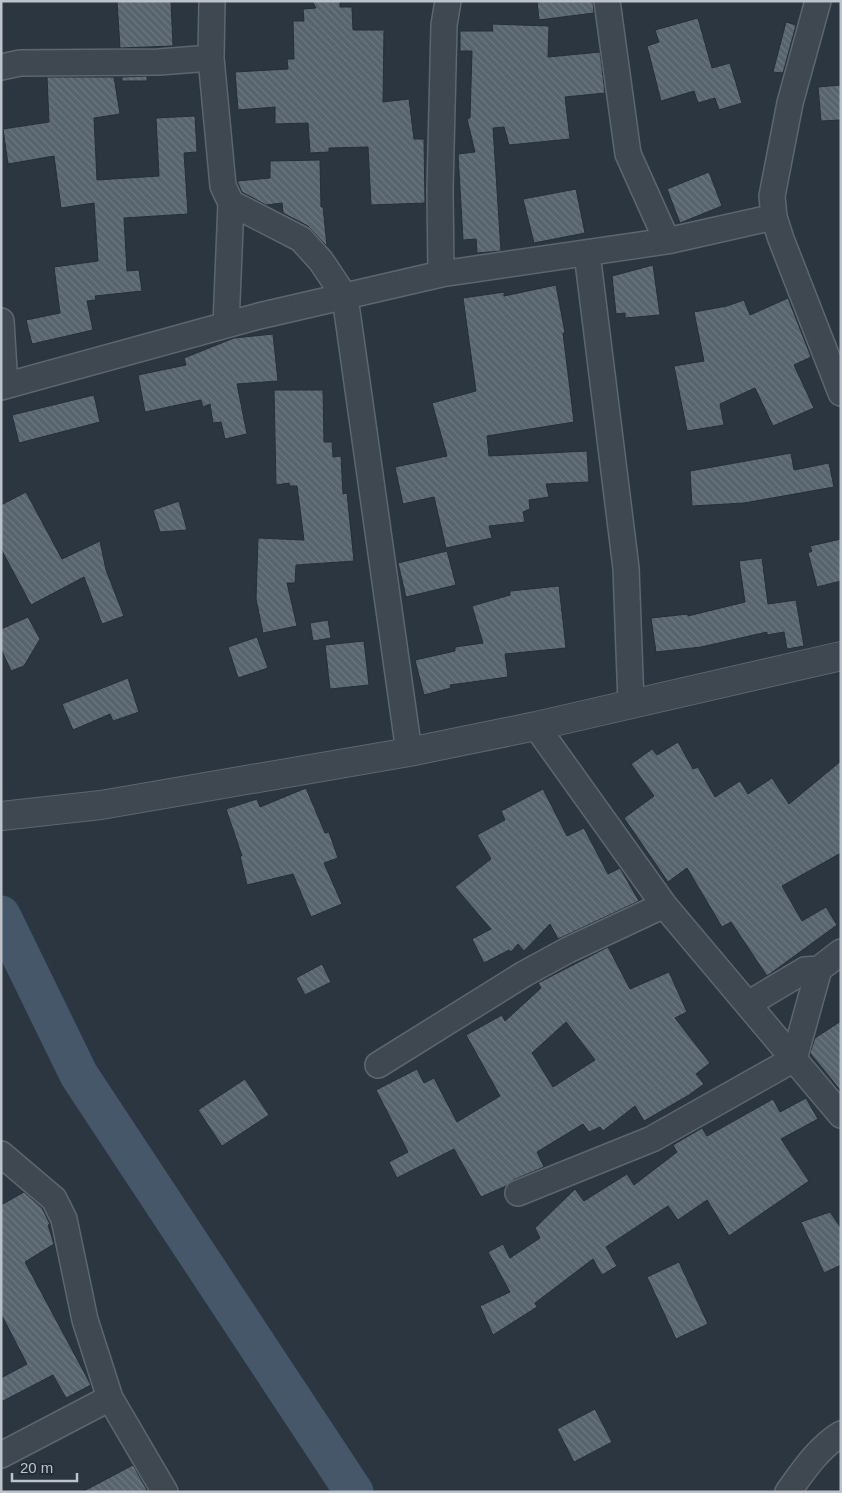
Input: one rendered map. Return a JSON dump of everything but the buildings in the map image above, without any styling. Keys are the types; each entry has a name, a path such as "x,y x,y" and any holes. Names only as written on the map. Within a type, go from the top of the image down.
{"street":[{"path":"212,1 211,58 223,186 231,203 226,326"},
{"path":"441,274 440,190 444,35 448,1"},
{"path":"607,1 628,154 667,241"},
{"path":"818,1 790,103 772,196 774,217 841,393"},
{"path":"1,68 20,63 159,62 211,58"},
{"path":"231,203 301,239 321,261 345,297 409,752"},
{"path":"1,321 3,387 226,326 441,274 667,241 774,217"},
{"path":"587,253 626,568 631,704"},
{"path":"1,816 101,805 409,752 536,726 841,656"},
{"path":"536,726 664,905 841,1115"},
{"path":"378,1065 524,974 568,950 664,905"},
{"path":"748,1004 804,970 819,969 841,952"},
{"path":"518,1193 652,1139 794,1059 819,969"},
{"path":"4,1160 54,1199 64,1218 85,1320 110,1398 166,1492"},
{"path":"1,1455 110,1398"},
{"path":"788,1492 806,1467 832,1439 841,1434"}],"waterway":[{"path":"1,915 79,1075 354,1492"}]}
